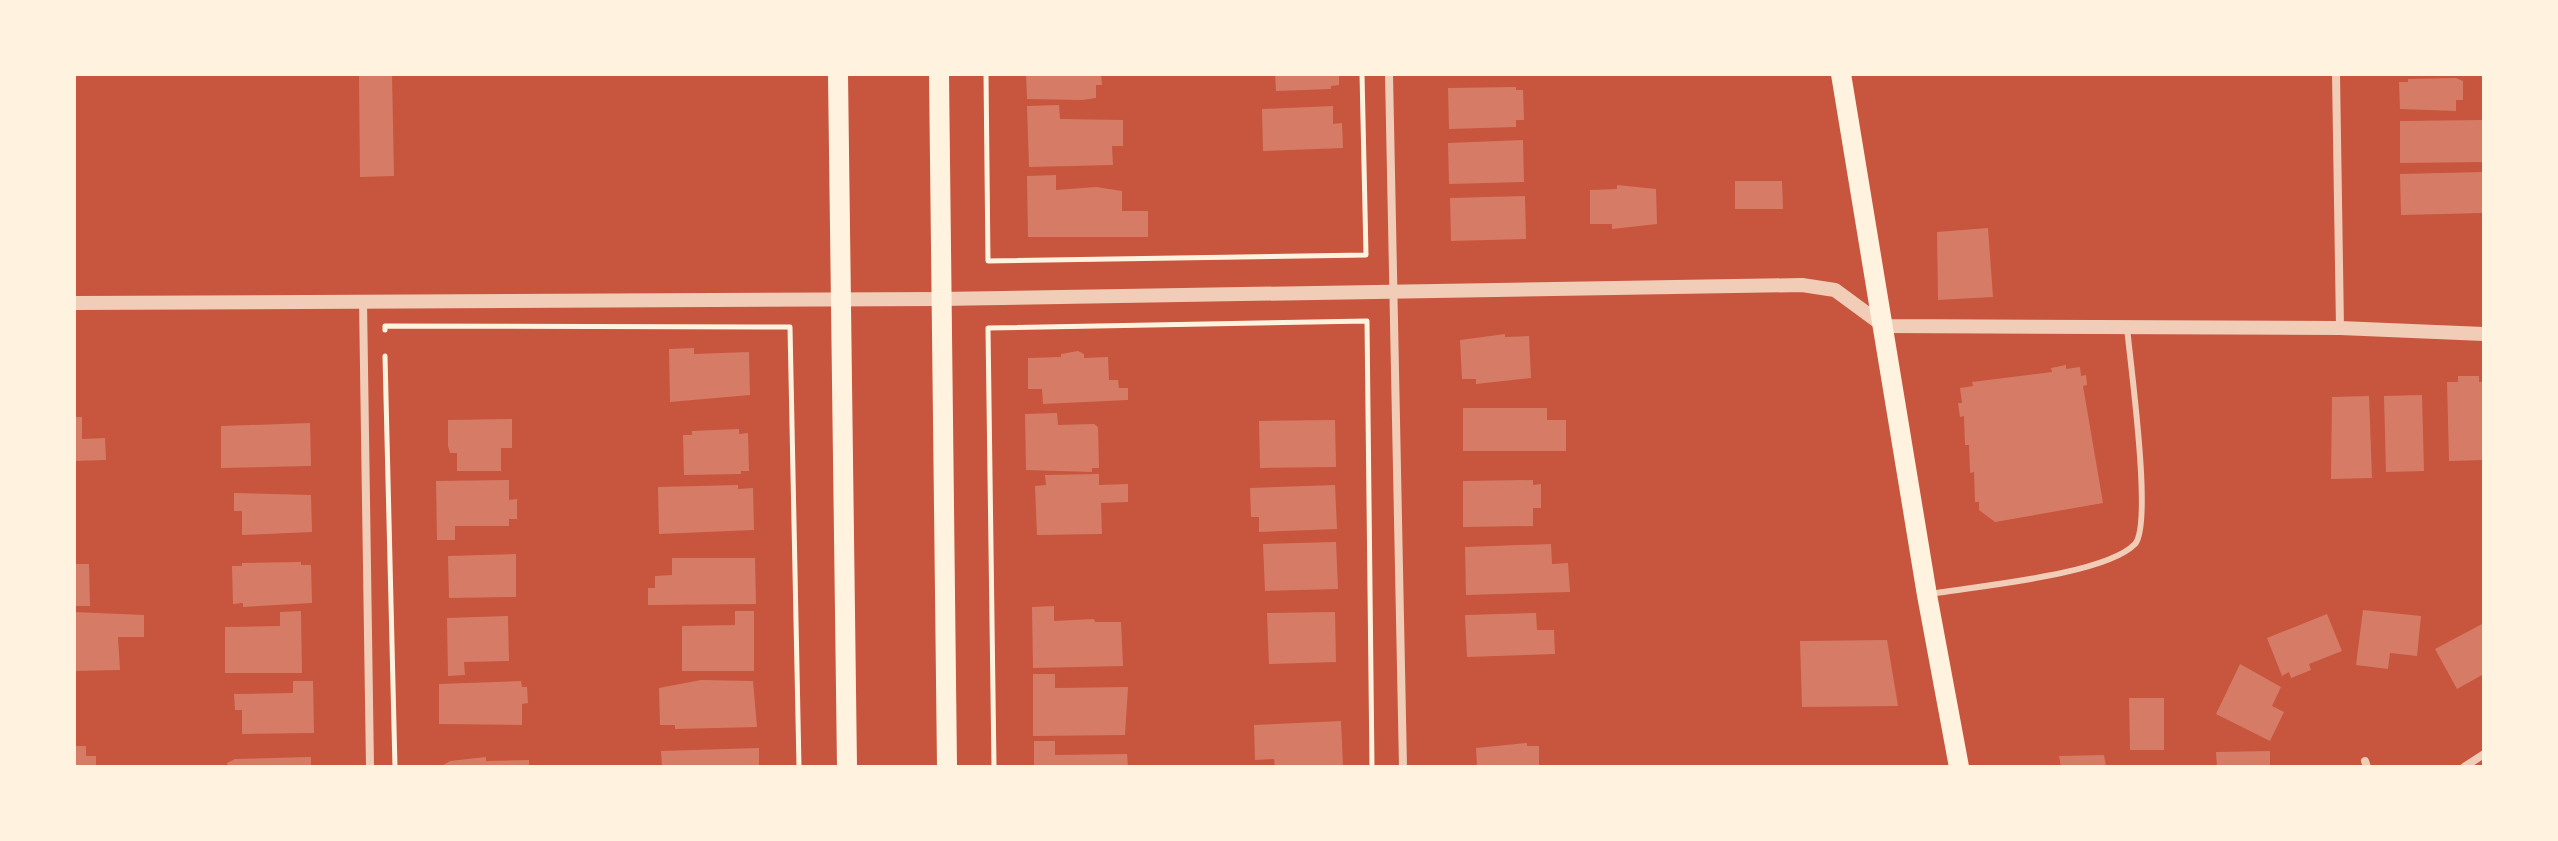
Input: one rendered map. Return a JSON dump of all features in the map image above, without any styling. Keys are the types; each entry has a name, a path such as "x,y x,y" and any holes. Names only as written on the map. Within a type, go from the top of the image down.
{"main road":[{"path":"838,74 847,767"},
{"path":"939,74 947,767"},
{"path":"1841,74 1927,595 1959,767"}],"street":[{"path":"1389,74 1403,767"},
{"path":"2336,74 2340,328"},
{"path":"74,303 940,299 1802,285 1835,290 1884,326 2340,328 2484,334"},
{"path":"363,301 370,767"},
{"path":"2464,767 2484,754"}],"lane":[{"path":"1927,595 2101,564 2135,543 2142,528 2142,490 2127,327"}],"path":[{"path":"986,74 988,261 1366,255 1362,74"},
{"path":"994,767 988,328 1367,321 1372,767"},
{"path":"395,767 385,326 790,327 799,767"}],"building":[{"path":"359,74 392,74 394,176 360,177"},
{"path":"1026,74 1101,74 1102,85 1096,85 1096,98 1027,99"},
{"path":"1275,74 1339,74 1339,85 1331,86 1331,89 1276,91"},
{"path":"2456,78 2463,81 2463,100 2456,100 2456,111 2400,109 2399,82"},
{"path":"1516,87 1516,90 1523,90 1524,120 1516,120 1516,127 1449,129 1448,88"},
{"path":"1059,105 1060,119 1123,120 1123,146 1112,146 1113,165 1029,167 1027,106"},
{"path":"1333,106 1333,124 1342,123 1343,148 1263,151 1262,109"},
{"path":"2484,120 2484,162 2400,163 2400,121"},
{"path":"1523,140 1524,182 1449,184 1448,143"},
{"path":"2484,172 2484,213 2401,215 2400,174"},
{"path":"1056,175 1056,190 1096,187 1122,191 1122,211 1148,211 1148,237 1028,237 1027,176"},
{"path":"1735,181 1782,181 1783,209 1735,209"},
{"path":"1617,185 1656,189 1657,224 1612,229 1612,224 1590,224 1590,190 1617,189"},
{"path":"1525,196 1526,239 1451,241 1450,198"},
{"path":"1988,228 1993,297 1938,300 1937,232"},
{"path":"1505,334 1505,337 1529,336 1531,378 1476,384 1476,379 1462,379 1460,340"},
{"path":"694,348 694,354 749,352 750,395 670,402 669,349"},
{"path":"1078,351 1084,354 1084,358 1108,357 1109,380 1118,380 1119,388 1128,388 1128,400 1043,404 1042,389 1028,389 1028,358 1061,357 1061,354"},
{"path":"2066,365 2066,369 2080,367 2081,376 2086,375 2087,385 2083,386 2103,503 1995,522 1979,510 1979,502 1975,502 1974,472 1970,473 1969,445 1965,445 1964,416 1960,417 1958,403 1962,403 1960,388 1973,386 1972,382 2052,372 2051,368"},
{"path":"2458,376 2479,376 2479,382 2483,382 2484,460 2449,461 2447,382 2458,382"},
{"path":"2422,395 2424,471 2386,472 2384,396"},
{"path":"2369,396 2372,478 2331,479 2332,397"},
{"path":"1463,408 1547,408 1547,420 1566,420 1566,451 1463,451"},
{"path":"1057,413 1058,425 1094,424 1098,427 1099,468 1092,468 1092,472 1026,470 1025,414"},
{"path":"74,417 82,417 82,439 105,438 106,460 74,461"},
{"path":"512,419 512,448 501,448 501,471 457,471 457,453 450,453 448,446 448,420"},
{"path":"1335,420 1336,467 1260,468 1259,421"},
{"path":"310,423 311,466 221,468 221,426"},
{"path":"739,429 739,434 748,433 749,471 741,471 741,474 684,475 683,435 692,435 692,431"},
{"path":"1099,474 1099,485 1128,484 1128,502 1101,503 1102,534 1037,535 1035,486 1046,485 1045,475"},
{"path":"509,480 509,500 517,499 517,519 509,519 509,526 455,526 455,540 437,540 436,481"},
{"path":"1533,480 1533,485 1541,484 1541,508 1533,508 1533,526 1463,527 1463,481"},
{"path":"738,485 738,489 753,488 754,530 659,534 658,487"},
{"path":"1335,485 1337,529 1259,532 1259,517 1251,517 1250,488"},
{"path":"234,493 311,495 312,532 242,535 242,511 234,511"},
{"path":"1336,542 1338,589 1265,591 1263,544"},
{"path":"1551,544 1552,564 1568,563 1570,592 1466,595 1465,547"},
{"path":"516,554 516,597 449,598 448,556"},
{"path":"672,558 755,558 756,604 648,605 648,588 655,588 655,576 672,575"},
{"path":"301,562 301,565 311,565 312,603 243,607 243,603 233,604 232,566 242,566 242,563"},
{"path":"74,564 89,564 90,606 74,606"},
{"path":"1054,606 1054,621 1094,619 1095,622 1121,622 1123,666 1033,668 1032,607"},
{"path":"2363,610 2421,616 2417,656 2390,653 2388,669 2356,665"},
{"path":"301,611 302,673 225,673 225,627 280,626 280,612"},
{"path":"735,611 754,611 754,671 682,671 682,626 735,625"},
{"path":"74,612 144,615 144,637 118,637 120,670 74,671"},
{"path":"1335,612 1336,662 1269,664 1267,613"},
{"path":"1536,613 1537,630 1554,630 1555,654 1467,657 1465,615"},
{"path":"2327,614 2342,651 2309,664 2311,670 2291,678 2289,672 2282,676 2267,638"},
{"path":"508,616 509,661 464,662 465,675 448,676 447,618"},
{"path":"2484,623 2484,679 2482,675 2457,689 2435,649"},
{"path":"1887,640 1898,706 1802,707 1800,641"},
{"path":"2240,664 2281,687 2272,706 2284,712 2270,741 2216,714"},
{"path":"1033,674 1055,674 1055,688 1128,687 1125,735 1033,736"},
{"path":"701,680 753,681 757,727 675,729 675,725 660,725 659,688"},
{"path":"293,681 313,681 314,733 242,734 242,710 235,710 234,694 293,693"},
{"path":"521,681 522,687 527,687 528,703 522,704 522,725 439,724 439,684"},
{"path":"2129,698 2164,698 2164,750 2130,750"},
{"path":"1341,721 1343,767 1275,767 1274,759 1255,760 1254,725"},
{"path":"1034,741 1055,741 1055,755 1127,754 1128,767 1034,767"},
{"path":"1527,743 1527,746 1539,746 1539,767 1477,767 1476,748"},
{"path":"74,746 86,746 86,756 96,756 96,767 74,767"},
{"path":"759,748 759,767 662,767 661,751"},
{"path":"2270,751 2270,767 2217,767 2216,752"},
{"path":"2104,755 2106,767 2061,767 2059,756"},
{"path":"311,757 311,767 228,767 227,763 235,759"},
{"path":"486,757 486,761 529,760 529,767 440,767 450,761"}]}
